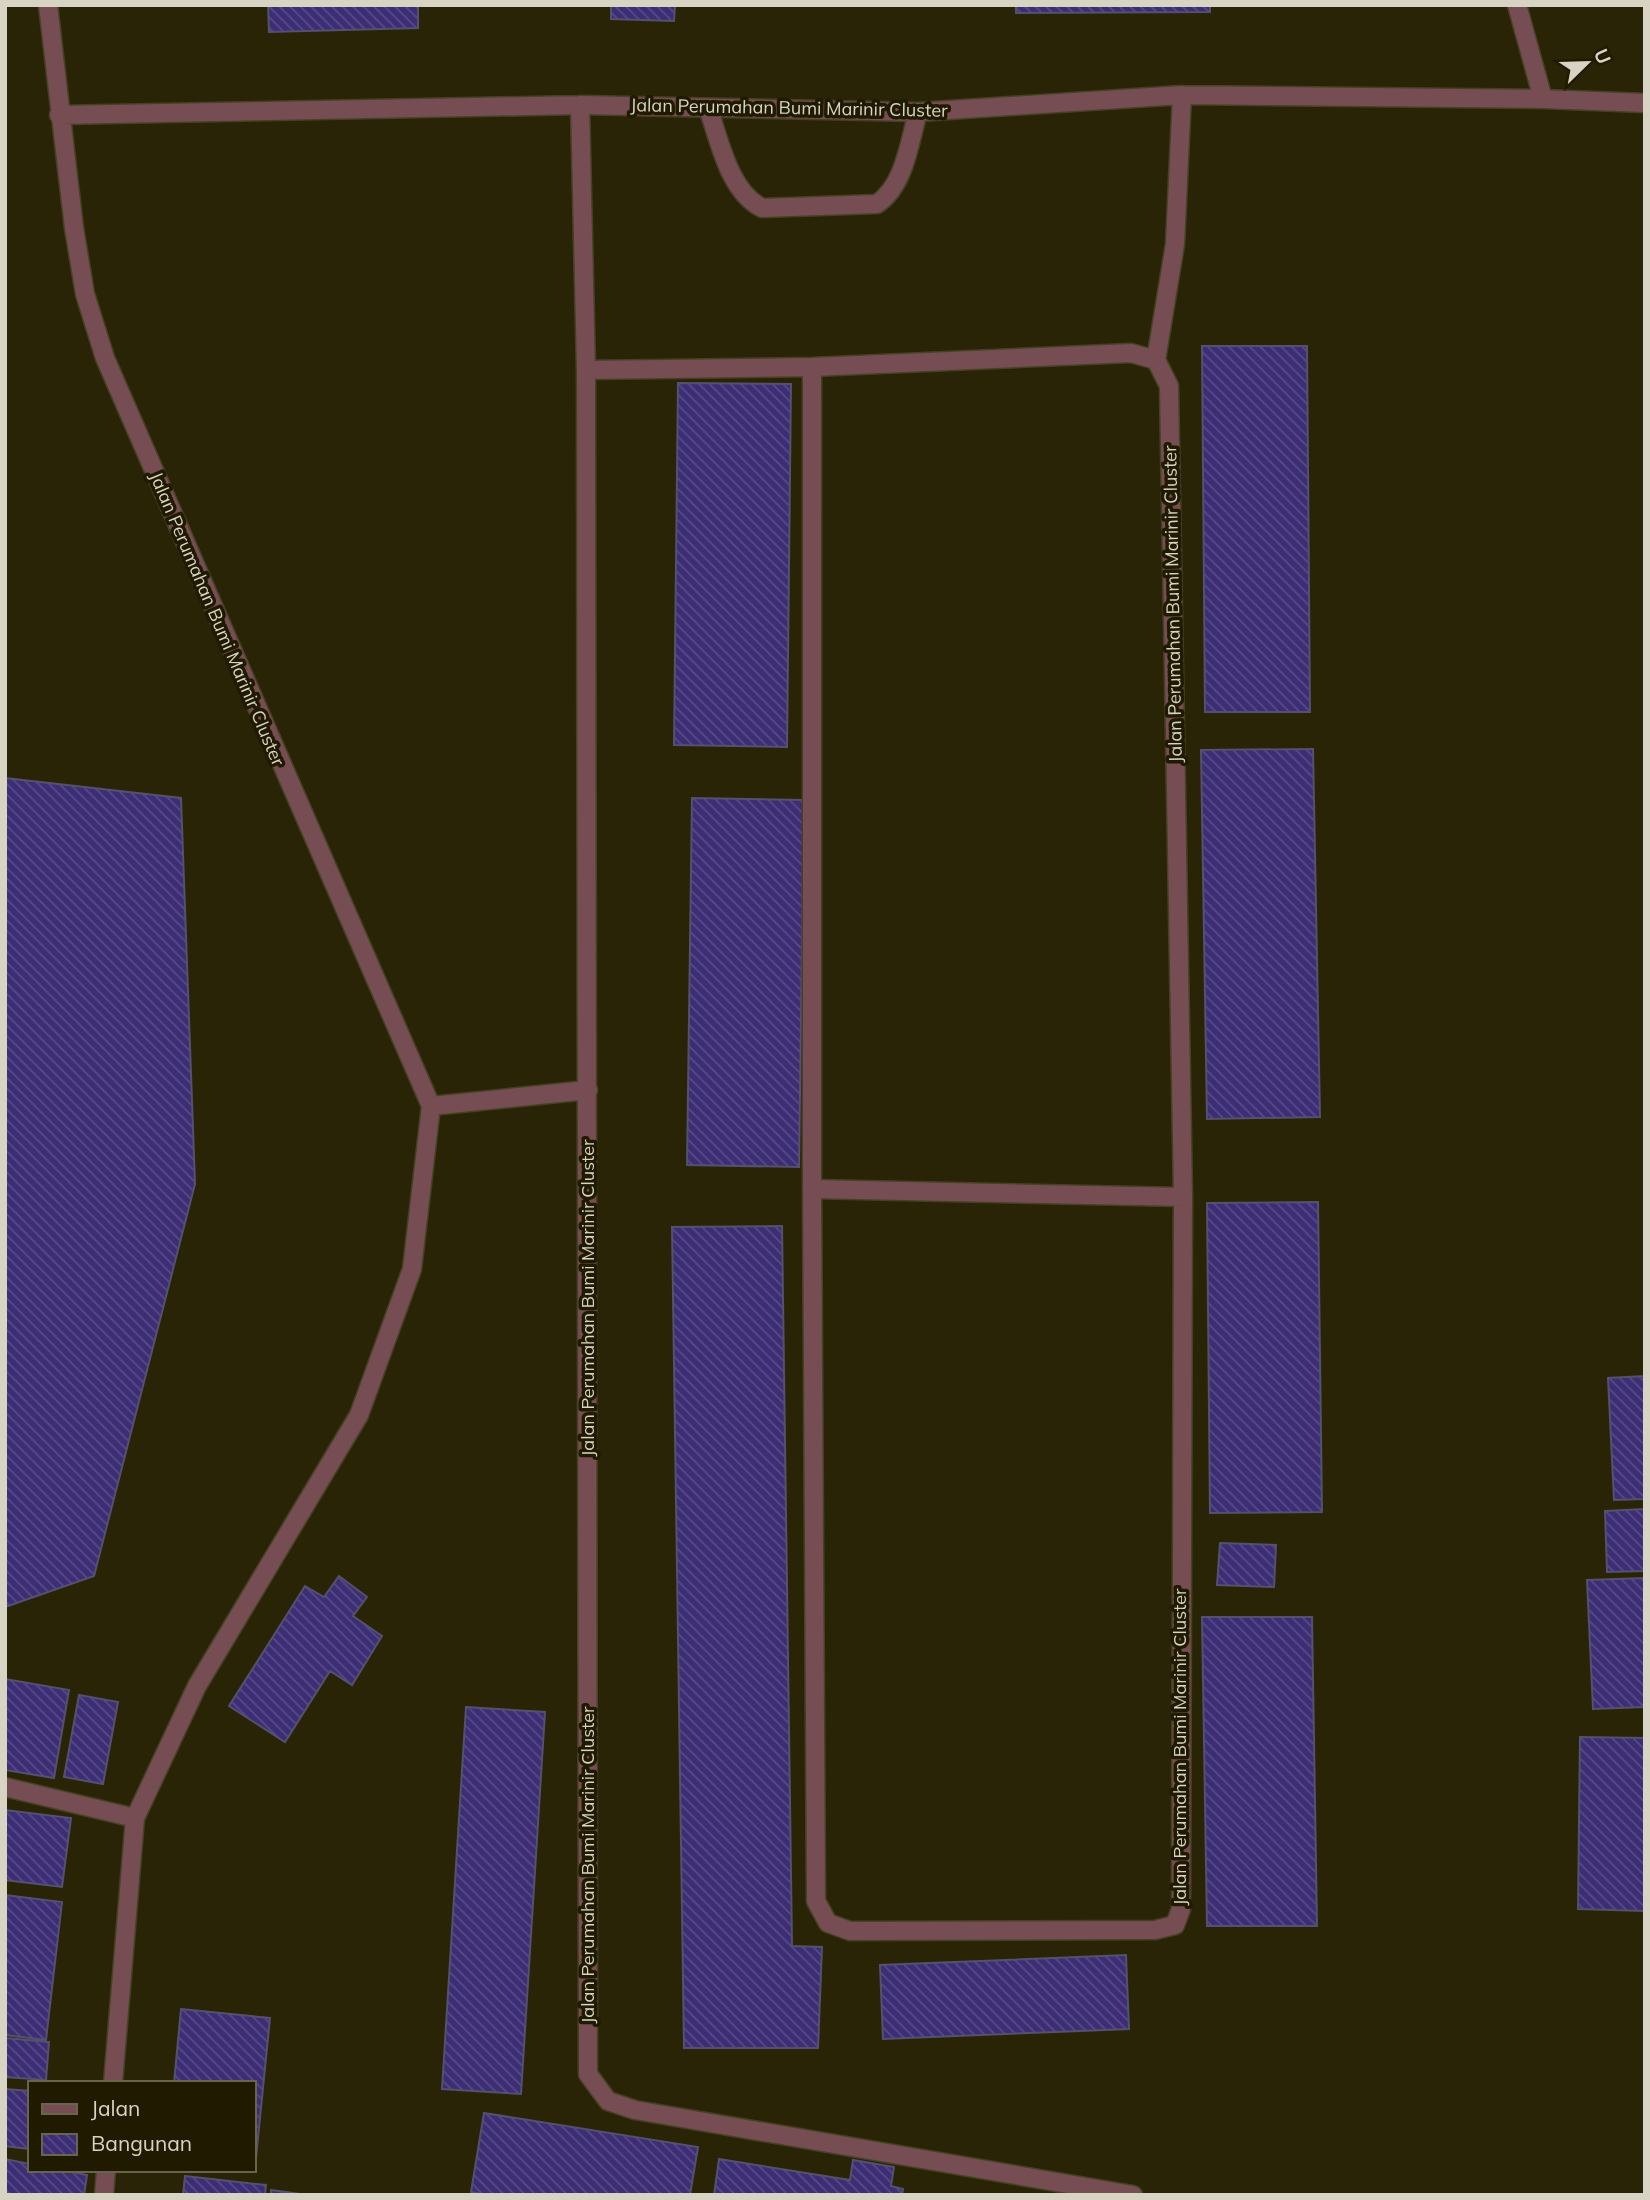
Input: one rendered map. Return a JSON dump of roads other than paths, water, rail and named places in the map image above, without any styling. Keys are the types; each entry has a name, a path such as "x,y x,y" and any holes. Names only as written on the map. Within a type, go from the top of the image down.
{"street":[{"name":"Jalan Perumahan Bumi Marinir Cluster","path":"48,5 59,115 85,293 104,358 431,1106"},
{"path":"1517,5 1543,99"},
{"name":"Jalan Perumahan Bumi Marinir Cluster","path":"59,115 580,105 918,112 1182,94 1645,103"},
{"path":"586,370 812,367 1131,353 1156,360 1175,244 1182,94"},
{"name":"Jalan Perumahan Bumi Marinir Cluster","path":"580,105 586,370 588,2074 608,2101 635,2110 1133,2195"},
{"path":"708,108 737,187 749,201 762,208 877,204 888,196 897,183 918,112"},
{"name":"Jalan Perumahan Bumi Marinir Cluster","path":"812,367 812,1189 816,1901 828,1923 850,1931 1155,1930 1175,1925 1181,1909 1183,1196 1169,386 1156,360"},
{"path":"113,2081 135,1818 197,1686 359,1415 411,1269 431,1106 588,1090"},
{"path":"812,1189 1183,1196"},
{"path":"5,1787 135,1818"},
{"path":"104,2195 106,2172"}]}
